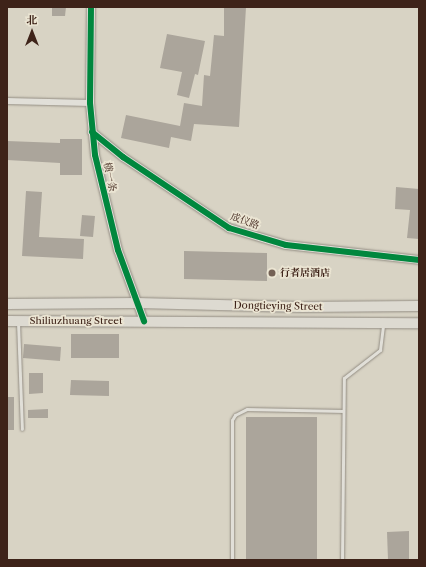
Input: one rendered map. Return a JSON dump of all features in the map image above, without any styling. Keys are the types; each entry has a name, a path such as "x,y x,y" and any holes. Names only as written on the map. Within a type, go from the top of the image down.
{"main road":[{"name":"Shiliuzhuang Street","path":"7,304 137,303"},
{"name":"Dongtieying Street","path":"137,303 301,307 419,306"},
{"name":"Shiliuzhuang Street","path":"7,321 144,321"},
{"name":"Dongtieying Street","path":"144,321 419,323"}],"street":[{"name":"横一条","path":"91,7 90,103 92,132 109,222 144,321"},
{"path":"7,101 90,103"},
{"name":"成仪路","path":"92,132 123,156 229,228 286,245 419,260"}],"lane":[{"path":"18,320 22,429"},
{"path":"342,560 344,378 380,350 383,322"},
{"path":"232,560 232,420 235,415 247,409 343,411"}],"building":[{"path":"52,7 66,7 65,16 52,16"},
{"path":"224,7 246,7 239,127 194,124 191,141 171,137 169,148 121,138 126,115 180,126 184,103 202,106 204,75 210,76 214,35 224,36"},
{"path":"167,34 205,41 198,75 195,74 189,98 177,95 182,72 160,68"},
{"path":"60,139 82,139 82,175 60,175 60,163 7,160 7,141 60,143"},
{"path":"396,187 419,189 419,239 407,238 410,210 395,209"},
{"path":"26,191 42,192 39,237 84,239 83,259 22,256"},
{"path":"82,215 95,216 93,237 80,236"},
{"path":"184,251 267,253 267,281 184,279"},
{"path":"71,334 119,334 119,358 71,358"},
{"path":"24,344 61,347 60,361 23,358"},
{"path":"29,373 43,373 43,393 29,394"},
{"path":"71,380 109,381 109,396 70,395"},
{"path":"7,397 14,397 14,430 7,430"},
{"path":"48,409 48,418 28,418 28,410"},
{"path":"246,417 317,417 317,560 246,560"},
{"path":"409,531 409,560 388,560 387,532"}],"cycle path":[{"path":"91,7 90,103 95,155 118,250 144,321"},
{"path":"92,132 123,157 229,228 286,245 419,260"}],"place":[{"name":"行者居酒店","path":"272,273"}]}
